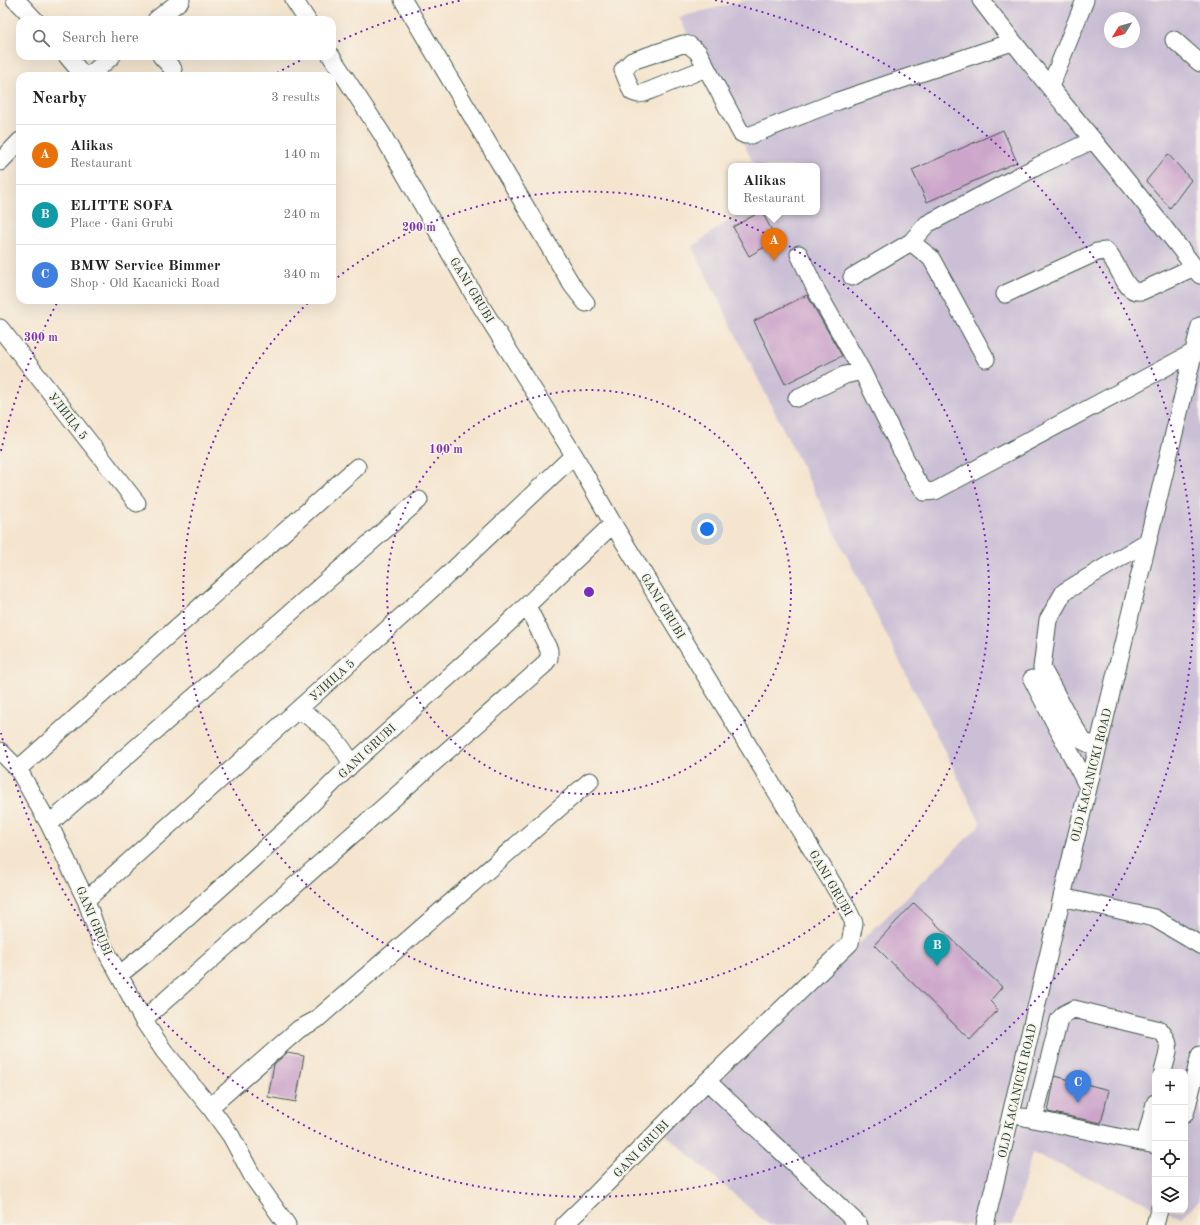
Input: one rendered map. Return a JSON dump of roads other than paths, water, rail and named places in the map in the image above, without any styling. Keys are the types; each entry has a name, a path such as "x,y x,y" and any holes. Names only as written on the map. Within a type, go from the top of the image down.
{"street":[{"path":"15,0 31,16"},
{"path":"161,16 181,0"},
{"path":"294,0 304,16"},
{"path":"403,0 572,285 586,303"},
{"path":"981,0 1012,42 1170,235 1197,271 1142,291 1134,291 1127,286 1112,257 1106,251 1102,251 1005,294"},
{"path":"1050,87 1085,0"},
{"path":"1174,40 1200,62"},
{"path":"706,68 741,133 751,135 838,101 1012,42"},
{"path":"70,60 81,72"},
{"path":"94,72 107,60"},
{"path":"165,60 173,69"},
{"name":"GANI GRUBI","path":"334,60 382,134 474,295 574,455 613,524 845,904 854,924 850,943 707,1081 564,1225"},
{"path":"852,277 911,242 927,224 1038,166 1092,140"},
{"path":"0,162 16,145"},
{"path":"911,242 931,258 986,359"},
{"path":"799,254 816,290 862,371 915,478 925,492 935,491 1194,352"},
{"name":"OLD KACANICKI ROAD","path":"985,1225 1088,787 1200,326"},
{"name":"УЛИЦА 5","path":"0,328 137,503"},
{"path":"797,398 845,375 862,371"},
{"name":"УЛИЦА 5","path":"86,900 452,571 574,455"},
{"path":"18,769 357,467"},
{"path":"49,824 419,500"},
{"name":"GANI GRUBI","path":"119,976 165,938 279,835 352,764 527,606 613,524"},
{"path":"1098,748 1083,741 1042,668 1048,620 1064,592 1148,540"},
{"path":"143,1020 543,666 549,658 549,650 527,606"},
{"path":"1032,679 1088,787"},
{"path":"298,710 313,719 329,732 343,748 352,764"},
{"name":"GANI GRUBI","path":"0,751 18,769 49,824 86,900 101,942 143,1020 164,1051 210,1107 231,1136 253,1177 287,1225"},
{"path":"210,1107 299,1029 316,1020 590,781"},
{"path":"1062,897 1154,918 1200,945"},
{"path":"1034,1119 1059,1020 1064,1014 1074,1009 1160,1030 1166,1038 1169,1046 1164,1069"},
{"path":"1187,1105 1200,1055"},
{"path":"707,1081 859,1225"},
{"path":"1011,1114 1150,1144 1155,1105"},
{"path":"1155,1225 1158,1213"}],"place":[{"name":"Alikas","path":"774,261"},
{"name":"ELITTE SOFA","path":"937,966"},
{"name":"BMW Service Bimmer","path":"1078,1103"}]}
